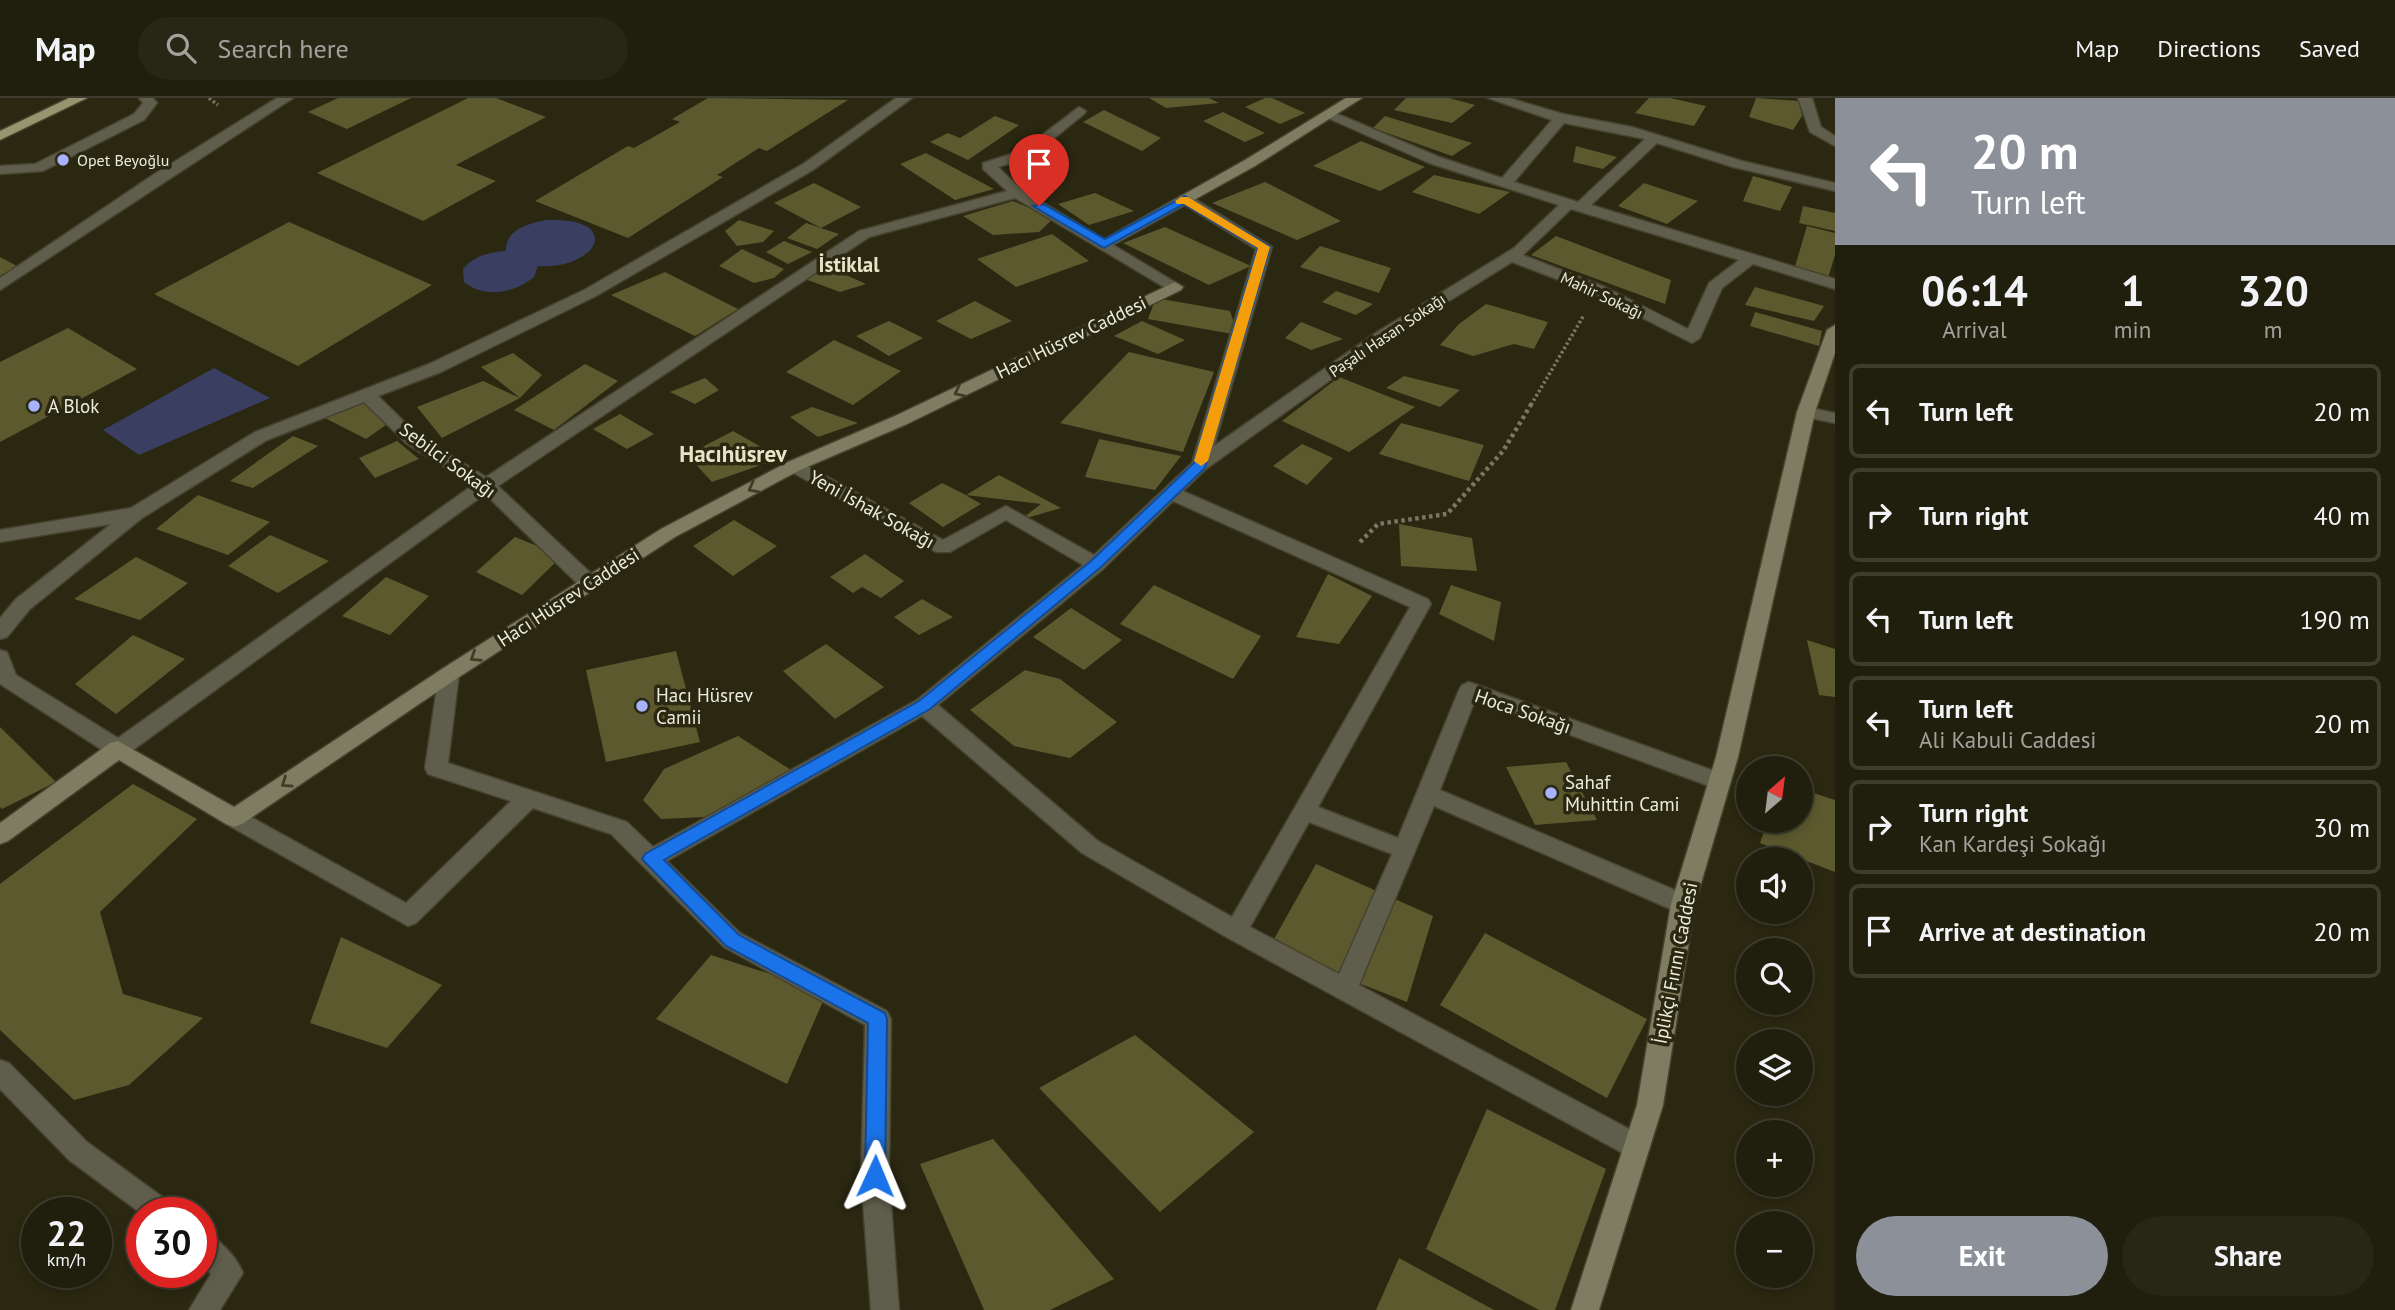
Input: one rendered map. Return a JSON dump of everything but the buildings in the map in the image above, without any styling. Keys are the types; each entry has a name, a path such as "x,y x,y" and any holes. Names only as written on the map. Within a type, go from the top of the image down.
{"main road":[{"path":"0,136 80,98"},
{"path":"0,122 46,114"}],"street":[{"path":"0,170 38,168 139,117 150,103 146,98"},
{"path":"0,285 158,178 286,98"},
{"path":"0,632 23,604 135,514 261,436 435,368 590,293 808,167 905,98"},
{"path":"1079,111 1026,154 988,166 1017,193 1104,244 1355,98"},
{"path":"1494,98 1561,118 1654,138 1738,164 1835,187"},
{"path":"1805,98 1815,128 1835,142"},
{"path":"1328,115 1434,160 1505,184 1835,285"},
{"path":"1505,184 1561,118"},
{"name":"Paşalı Hasan Sokağı","path":"651,859 924,705 1096,564 1200,465 1380,337 1511,256 1654,138"},
{"path":"0,835 486,485 864,234 1017,193"},
{"path":"1185,199 1264,247 1200,465"},
{"name":"Hacı Hüsrev Caddesi","path":"234,818 449,674 668,533 794,466 901,420 1175,287 1104,244"},
{"name":"Mahir Sokağı","path":"1511,256 1599,290 1692,338 1715,286 1751,258"},
{"name":"İplikçi Fırını Caddesi","path":"1585,1310 1650,1105 1683,904 1720,782 1806,412 1835,330"},
{"name":"Sebilci Sokağı","path":"367,395 413,440 486,485 590,584"},
{"path":"1806,412 1835,418"},
{"name":"Yeni İshak Sokağı","path":"794,466 943,548 1006,512 1096,564"},
{"path":"1171,493 1421,604 1236,931"},
{"path":"0,536 135,514"},
{"path":"0,657 7,679 234,818 408,916 527,800"},
{"path":"449,674 436,768 527,800 620,828 732,940 878,1019 875,1176 885,1310"},
{"name":"Hoca Sokağı","path":"1345,989 1405,850 1469,690 1720,782"},
{"path":"924,705 1090,847 1236,931 1637,1147"},
{"path":"1427,794 1683,904"},
{"path":"1304,811 1405,850"},
{"path":"0,1071 78,1152 140,1197"},
{"path":"203,1310 229,1273 217,1261"}],"path":[{"path":"1335,566 1378,524 1447,514 1503,451 1599,290"}],"shaded area":[{"path":"547,220 571,221 587,226 594,234 594,243 588,252 576,260 559,265 538,266 534,277 509,290 481,291 464,282 463,269 472,261 488,254 506,251 507,243 514,232 526,225"},
{"path":"214,368 270,398 139,455 103,430"}],"slow traffic":[{"path":"1181,201 1185,199 1264,247 1201,461"}],"place":[{"name":"Opet Beyoğlu","path":"63,160"},
{"name":"A Blok","path":"34,406"},
{"name":"Hacı Hüsrev Camii","path":"642,706"},
{"name":"Sahaf Muhittin Cami","path":"1551,793"}],"district":[{"name":"İstiklal","path":"849,265"},
{"name":"Hacıhüsrev","path":"733,454"}],"route":[{"path":"875,1176 878,1019 732,940 651,859 924,705 1096,564 1200,465 1264,247 1185,199 1104,244 1039,206"}]}
